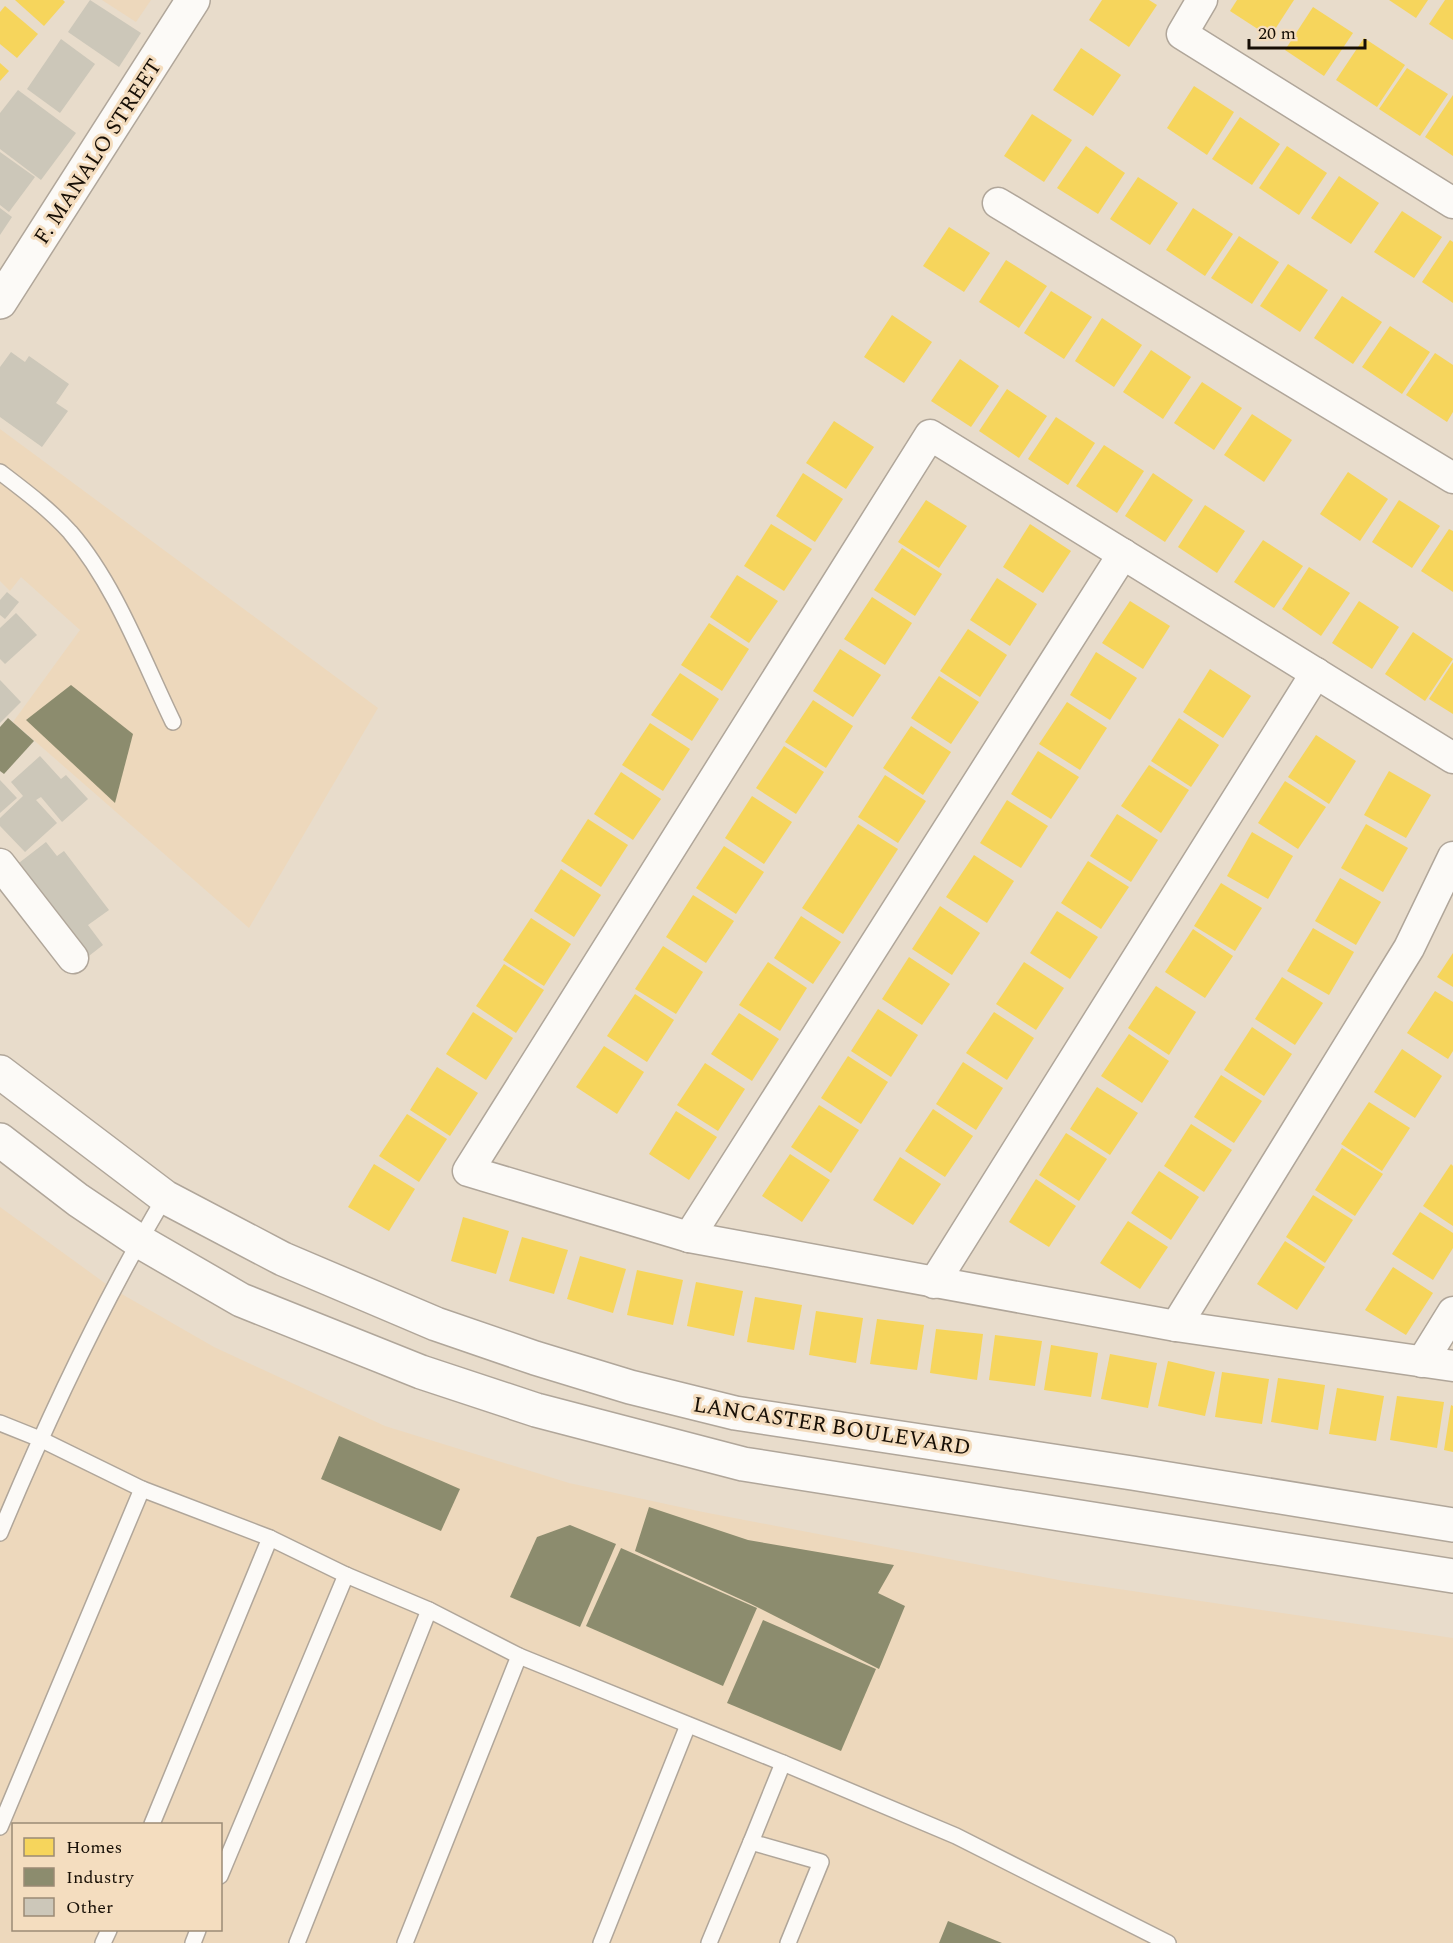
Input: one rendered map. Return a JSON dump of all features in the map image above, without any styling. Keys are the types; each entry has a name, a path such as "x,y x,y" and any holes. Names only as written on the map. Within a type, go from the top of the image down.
{"main road":[{"name":"F. MANALO STREET","path":"0,302 193,0"},
{"name":"LANCASTER BOULEVARD","path":"0,1072 165,1197 283,1258 436,1324 535,1358 630,1387 735,1413 1453,1525"},
{"path":"0,1140 78,1200 241,1300 421,1372 536,1410 743,1464 1453,1576"}],"street":[{"path":"1202,0 1182,34 1453,202"},
{"path":"998,203 1453,478"},
{"path":"1453,758 930,435 468,1171 689,1237 1176,1326 1453,1366"},
{"path":"689,1237 1123,554"},
{"path":"934,1283 1316,673"},
{"path":"1176,1326 1409,948 1453,857"},
{"path":"0,864 73,958"},
{"path":"1422,1362 1453,1312"}],"lane":[{"path":"0,472 37,500 70,533 109,588 173,722"},
{"path":"0,1533 40,1439 113,1289 165,1197"},
{"path":"0,1423 40,1439 142,1489 270,1538 346,1575 429,1610 519,1656 956,1836 1168,1943"},
{"path":"0,1827 142,1489"},
{"path":"152,1823 270,1538"},
{"path":"222,1871 346,1575"},
{"path":"297,1943 429,1610"},
{"path":"405,1943 519,1656"},
{"path":"601,1943 688,1725"},
{"path":"709,1943 783,1763"},
{"path":"751,1842 820,1862 788,1943"}],"shaded area":[{"path":"102,0 151,0 136,22"},
{"path":"0,429 378,708 249,928 13,722 80,630 21,577 10,591 0,581"},
{"path":"0,1207 113,1289 214,1347 385,1426 569,1483 703,1512 1064,1581 1453,1638 1453,1943 0,1943"}],"building: Homes":[{"path":"15,0 63,0 65,2 44,26"},
{"path":"1102,0 1149,0 1157,5 1129,47 1089,20"},
{"path":"1237,0 1294,0 1270,37 1230,11"},
{"path":"1389,0 1428,0 1416,18"},
{"path":"1445,0 1453,0 1453,40 1429,24"},
{"path":"5,6 38,34 17,58 0,44 0,12"},
{"path":"1313,7 1353,33 1324,76 1285,50"},
{"path":"1364,38 1405,65 1377,107 1336,80"},
{"path":"1081,48 1121,75 1093,116 1053,90"},
{"path":"0,63 9,71 0,81"},
{"path":"1407,68 1448,94 1420,136 1379,109"},
{"path":"1194,86 1234,112 1207,155 1167,128"},
{"path":"1453,95 1453,156 1425,137"},
{"path":"1032,114 1072,140 1044,182 1004,156"},
{"path":"1240,117 1280,144 1252,185 1212,159"},
{"path":"1086,146 1125,173 1098,214 1057,188"},
{"path":"1287,146 1327,173 1299,215 1259,188"},
{"path":"1339,176 1379,203 1351,244 1311,218"},
{"path":"1138,177 1178,203 1150,245 1110,219"},
{"path":"1193,208 1233,234 1205,276 1166,250"},
{"path":"1402,211 1442,237 1414,278 1374,252"},
{"path":"949,227 990,253 964,292 923,266"},
{"path":"1239,236 1279,262 1252,304 1211,278"},
{"path":"1450,240 1453,242 1453,303 1422,282"},
{"path":"1006,260 1047,286 1019,328 979,302"},
{"path":"1288,264 1328,290 1300,332 1260,306"},
{"path":"1051,291 1092,317 1064,359 1024,333"},
{"path":"1342,296 1382,322 1353,364 1314,338"},
{"path":"892,315 932,342 904,383 864,357"},
{"path":"1102,318 1142,345 1114,387 1075,361"},
{"path":"1390,326 1430,352 1402,394 1362,367"},
{"path":"1151,350 1191,377 1163,419 1123,392"},
{"path":"1435,353 1453,365 1453,412 1447,422 1406,395"},
{"path":"960,359 999,386 971,427 931,401"},
{"path":"1202,382 1242,408 1214,450 1174,423"},
{"path":"1007,389 1047,416 1019,458 979,431"},
{"path":"1252,414 1292,440 1264,482 1224,455"},
{"path":"1056,417 1095,443 1068,485 1028,459"},
{"path":"834,421 874,447 846,489 806,463"},
{"path":"1104,445 1144,471 1117,513 1076,486"},
{"path":"1348,472 1388,499 1360,541 1320,514"},
{"path":"803,473 843,499 815,542 776,516"},
{"path":"1153,473 1193,500 1165,542 1125,516"},
{"path":"926,500 967,526 939,568 898,542"},
{"path":"1399,500 1440,526 1412,568 1372,542"},
{"path":"1205,505 1245,531 1217,573 1178,547"},
{"path":"771,524 812,549 784,591 744,566"},
{"path":"1030,524 1071,551 1043,593 1003,567"},
{"path":"1449,529 1453,531 1453,592 1421,571"},
{"path":"1263,540 1303,566 1274,608 1234,582"},
{"path":"902,548 942,574 915,616 874,590"},
{"path":"1309,567 1350,593 1321,636 1282,609"},
{"path":"737,575 778,601 749,643 710,617"},
{"path":"997,578 1037,604 1010,646 970,620"},
{"path":"872,597 912,623 885,665 844,639"},
{"path":"1130,601 1170,626 1143,669 1102,643"},
{"path":"1359,601 1399,627 1372,669 1332,643"},
{"path":"709,623 749,649 722,691 681,665"},
{"path":"968,629 1007,655 980,697 940,671"},
{"path":"1413,632 1453,659 1425,701 1385,674"},
{"path":"840,649 881,675 853,717 813,691"},
{"path":"1096,652 1137,678 1110,720 1070,695"},
{"path":"1453,662 1453,714 1429,699"},
{"path":"1210,669 1251,696 1223,738 1183,712"},
{"path":"680,673 719,699 692,741 651,715"},
{"path":"939,676 979,702 951,744 911,718"},
{"path":"813,700 853,726 826,768 785,742"},
{"path":"1067,702 1107,728 1080,770 1039,744"},
{"path":"1179,718 1219,745 1191,787 1151,761"},
{"path":"650,723 690,749 663,791 622,765"},
{"path":"911,726 951,752 923,795 883,768"},
{"path":"1316,735 1356,761 1329,804 1288,777"},
{"path":"784,746 824,772 796,814 756,788"},
{"path":"1038,751 1079,777 1051,819 1011,794"},
{"path":"1149,765 1189,790 1161,833 1121,806"},
{"path":"1389,771 1431,795 1406,838 1364,815"},
{"path":"621,772 661,799 633,840 594,814"},
{"path":"885,775 926,801 898,843 858,817"},
{"path":"1285,781 1326,807 1298,849 1258,823"},
{"path":"752,796 792,822 764,864 725,838"},
{"path":"1007,800 1048,826 1021,868 980,843"},
{"path":"1117,814 1158,840 1131,882 1090,856"},
{"path":"588,819 628,845 601,887 561,861"},
{"path":"858,824 898,849 843,934 802,908"},
{"path":"1366,824 1408,848 1383,892 1341,868"},
{"path":"1252,832 1293,856 1268,899 1227,876"},
{"path":"724,846 764,872 736,914 696,888"},
{"path":"974,855 1014,881 987,923 946,897"},
{"path":"1088,861 1129,887 1101,929 1061,903"},
{"path":"561,869 601,895 574,937 534,911"},
{"path":"1340,878 1381,902 1356,945 1315,921"},
{"path":"1221,883 1262,908 1235,951 1194,926"},
{"path":"693,895 734,921 706,963 666,937"},
{"path":"940,906 980,933 952,975 912,949"},
{"path":"1057,911 1098,937 1070,979 1030,953"},
{"path":"801,916 841,942 813,984 774,958"},
{"path":"531,918 571,944 544,986 503,960"},
{"path":"1313,928 1354,952 1329,995 1287,971"},
{"path":"1193,929 1233,956 1205,998 1165,972"},
{"path":"663,946 703,972 676,1014 635,989"},
{"path":"1453,953 1453,987 1437,977"},
{"path":"909,957 950,984 922,1025 882,999"},
{"path":"768,962 807,988 780,1031 739,1005"},
{"path":"1024,962 1064,988 1036,1030 996,1004"},
{"path":"504,964 544,990 516,1033 476,1006"},
{"path":"1282,977 1323,1003 1295,1045 1255,1019"},
{"path":"1156,986 1196,1012 1169,1055 1128,1028"},
{"path":"1435,991 1453,1002 1453,1051 1448,1059 1407,1033"},
{"path":"635,994 674,1020 647,1062 607,1036"},
{"path":"878,1009 918,1035 891,1077 851,1051"},
{"path":"473,1012 513,1038 486,1080 446,1054"},
{"path":"994,1012 1034,1038 1007,1080 966,1053"},
{"path":"739,1013 779,1039 752,1081 711,1054"},
{"path":"1252,1027 1292,1054 1264,1096 1224,1070"},
{"path":"1129,1034 1169,1061 1142,1103 1101,1076"},
{"path":"604,1046 644,1072 617,1114 576,1087"},
{"path":"1402,1049 1442,1076 1415,1118 1374,1092"},
{"path":"848,1056 888,1082 861,1124 821,1098"},
{"path":"963,1062 1003,1088 976,1130 936,1104"},
{"path":"705,1063 745,1089 718,1131 677,1105"},
{"path":"437,1067 478,1093 450,1136 410,1110"},
{"path":"1221,1075 1262,1101 1234,1143 1194,1117"},
{"path":"1097,1087 1138,1113 1110,1155 1070,1129"},
{"path":"1369,1102 1410,1128 1382,1171 1341,1144"},
{"path":"819,1105 859,1130 831,1173 791,1147"},
{"path":"933,1109 973,1136 945,1177 905,1151"},
{"path":"676,1111 717,1137 689,1180 649,1154"},
{"path":"407,1114 447,1139 419,1182 379,1156"},
{"path":"1191,1124 1232,1150 1204,1192 1164,1166"},
{"path":"1066,1133 1107,1159 1079,1201 1039,1175"},
{"path":"1342,1148 1383,1174 1355,1216 1315,1190"},
{"path":"790,1154 830,1180 802,1222 762,1196"},
{"path":"900,1157 941,1184 913,1225 873,1200"},
{"path":"374,1164 415,1189 389,1231 348,1207"},
{"path":"1451,1164 1453,1166 1453,1226 1423,1206"},
{"path":"1159,1171 1199,1197 1171,1240 1131,1213"},
{"path":"1036,1179 1076,1206 1049,1247 1009,1222"},
{"path":"1313,1195 1353,1220 1325,1263 1286,1237"},
{"path":"1420,1212 1453,1233 1453,1248 1433,1280 1392,1254"},
{"path":"463,1217 509,1231 496,1274 451,1261"},
{"path":"1128,1221 1168,1247 1140,1289 1100,1263"},
{"path":"522,1237 568,1250 554,1294 509,1281"},
{"path":"1285,1241 1325,1267 1297,1310 1257,1284"},
{"path":"580,1256 626,1269 613,1313 567,1299"},
{"path":"1393,1267 1433,1293 1406,1335 1365,1310"},
{"path":"637,1270 683,1280 673,1325 627,1315"},
{"path":"696,1282 743,1291 734,1336 687,1326"},
{"path":"755,1297 802,1305 794,1350 747,1342"},
{"path":"816,1311 863,1318 856,1363 809,1355"},
{"path":"877,1319 924,1325 917,1370 870,1364"},
{"path":"936,1329 983,1334 977,1380 930,1373"},
{"path":"995,1335 1042,1341 1035,1386 989,1380"},
{"path":"1051,1345 1098,1353 1091,1397 1044,1390"},
{"path":"1110,1354 1157,1363 1148,1408 1101,1399"},
{"path":"1168,1361 1215,1372 1205,1416 1158,1406"},
{"path":"1222,1372 1269,1379 1262,1424 1215,1417"},
{"path":"1278,1378 1325,1385 1318,1430 1271,1422"},
{"path":"1337,1388 1384,1396 1376,1441 1329,1434"},
{"path":"1397,1396 1444,1402 1437,1448 1390,1440"},
{"path":"1451,1405 1453,1406 1453,1452 1444,1450"}],"building: Industry":[{"path":"71,685 133,734 115,803 26,720"},
{"path":"8,718 34,741 4,774 0,771 0,727"},
{"path":"339,1436 460,1489 441,1531 321,1479"},
{"path":"649,1507 748,1540 894,1565 878,1593 905,1606 879,1669 751,1604 635,1551"},
{"path":"570,1525 616,1544 580,1627 510,1597 537,1537"},
{"path":"621,1548 757,1608 723,1686 586,1626"},
{"path":"763,1620 876,1669 841,1751 727,1703"},
{"path":"948,1921 1002,1943 939,1943"}],"building: Other":[{"path":"90,0 141,33 119,67 68,32"},
{"path":"61,39 95,64 60,113 27,89"},
{"path":"18,90 76,133 41,180 0,149 0,113"},
{"path":"0,152 35,177 9,212 0,205"},
{"path":"0,208 12,217 0,235"},
{"path":"11,352 25,362 29,356 69,384 56,403 68,411 42,447 0,417 0,367"},
{"path":"7,592 19,602 5,619 0,615 0,600"},
{"path":"16,613 37,635 5,664 0,659 0,628"},
{"path":"0,680 21,702 0,723"},
{"path":"40,756 61,779 66,775 88,799 62,822 41,797 36,800 57,823 25,852 0,826 0,818 23,796 11,782"},
{"path":"0,780 17,798 0,813"},
{"path":"46,842 57,856 64,851 109,910 88,925 103,945 85,959 15,866"}]}
